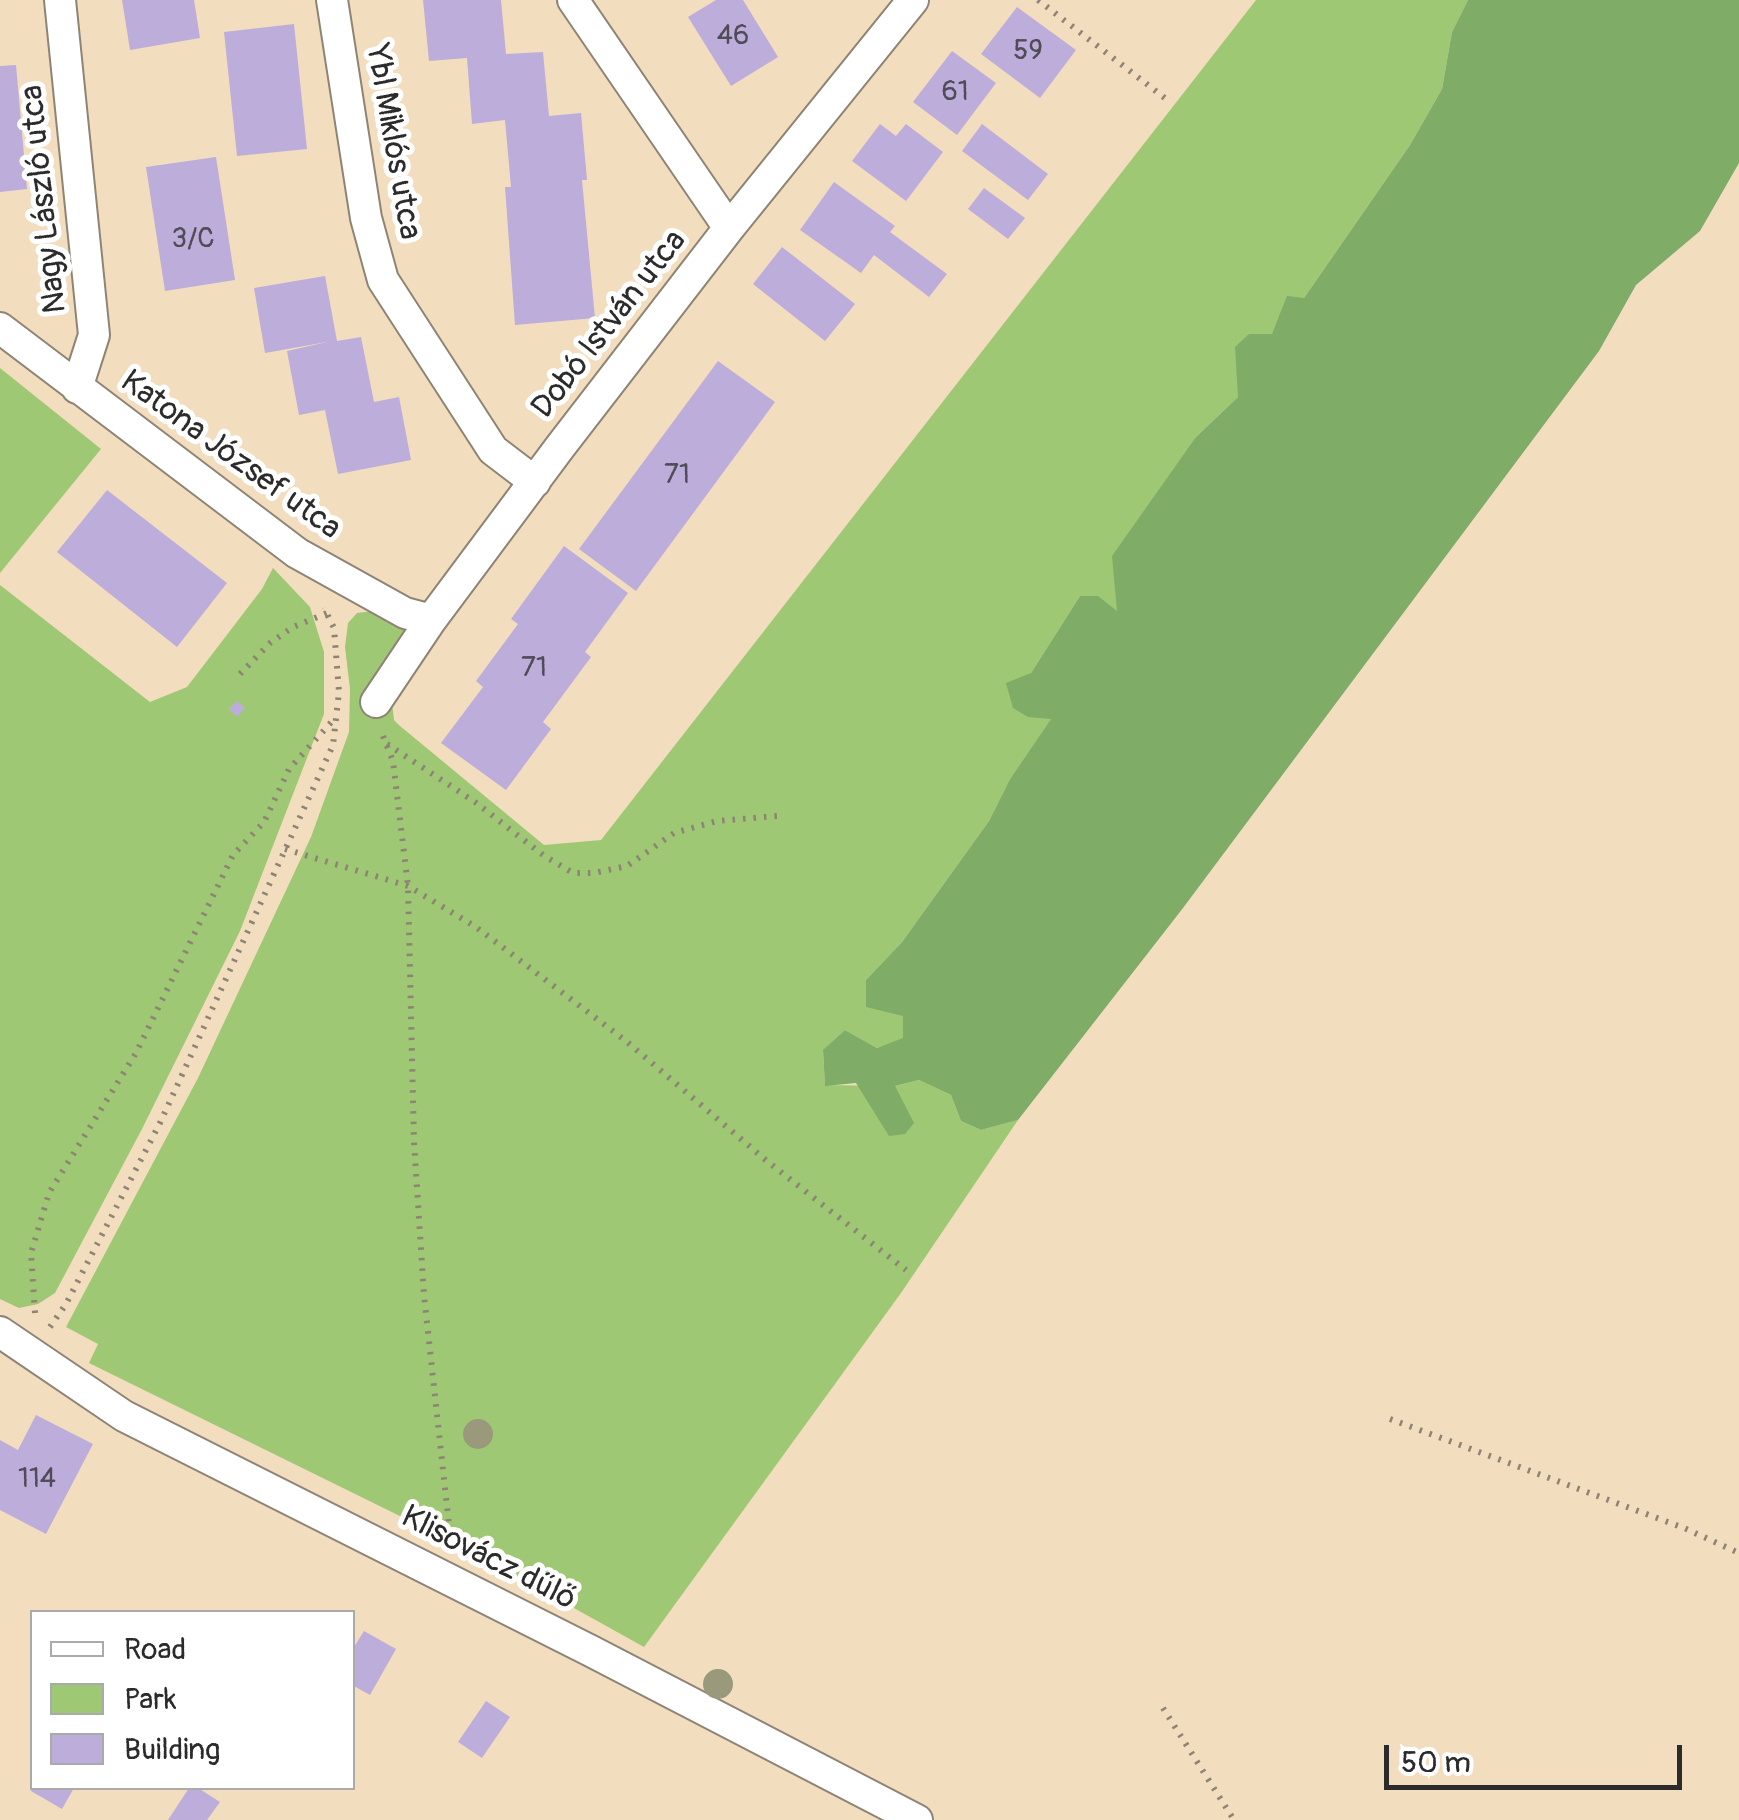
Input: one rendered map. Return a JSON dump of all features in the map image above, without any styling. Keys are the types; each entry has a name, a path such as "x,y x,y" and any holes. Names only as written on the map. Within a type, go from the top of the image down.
{"street":[{"name":"Nagy László utca","path":"60,0 94,336 78,388"},
{"name":"Ybl Miklós utca","path":"332,0 366,218 383,280 493,450 535,482"},
{"path":"573,0 729,228"},
{"name":"Dobó István utca","path":"370,714 431,620 535,482 729,228 913,0"},
{"name":"Katona József utca","path":"0,328 296,553 405,613 431,620"},
{"name":"Klisovácz dűlő","path":"0,1332 36,1348 124,1416 916,1820"}],"path":[{"path":"1038,0 1170,102"},
{"path":"36,1348 66,1304 160,1122 333,745 339,692 334,628 296,553"},
{"path":"240,674 292,627 326,613"},
{"path":"339,692 370,714 393,761 408,886 414,1142 424,1295 450,1507 450,1579"},
{"path":"370,714 384,742 574,873 628,866 674,833 717,821 777,816"},
{"path":"36,1348 30,1253 49,1193 136,1053 233,855 264,822 290,769 336,717"},
{"path":"286,849 408,886 476,927 626,1041 768,1162 906,1270"},
{"path":"1390,1419 1684,1528 1739,1553"},
{"path":"1163,1708 1234,1820"}],"green space":[{"path":"1256,0 1468,0 1452,32 1442,89 1410,145 1304,298 1272,334 1249,334 1238,397 1196,437 1118,612 1080,596 1031,673 1052,718 1010,779 989,821 902,942 866,980 903,1016 903,1039 877,1048 845,1030 823,1051 825,1085 895,1086 919,1080 951,1095 961,1121 981,1130 1018,1120 901,1293 644,1647 475,1553 89,1363 98,1344 66,1327 198,1078 311,837 349,732 350,689 345,647 348,623 357,613 373,611 400,620 408,636 391,693 394,720 400,726 544,845 601,840"},
{"path":"1468,0 1739,0 1739,163 1700,231 1636,285 1599,351 1183,908 1018,1120 981,1130 961,1121 951,1095 919,1080 895,1086 914,1123 905,1134 889,1136 856,1083 825,1086 823,1050 845,1030 877,1048 903,1038 903,1016 866,1007 866,980 902,942 989,821 1010,779 1051,719 1028,717 1013,708 1006,683 1031,673 1080,596 1098,596 1117,611 1112,556 1196,437 1238,397 1235,347 1249,334 1272,334 1287,296 1304,298 1410,145 1442,89 1452,32"},
{"path":"0,368 101,449 0,573"},
{"path":"273,568 310,607 324,652 324,714 240,931 142,1129 55,1293 38,1304 19,1308 0,1299 0,585 150,702 187,687 262,589"}],"building":[{"path":"122,0 194,0 200,38 130,50"},
{"path":"423,0 501,0 506,54 543,52 549,116 581,113 587,180 582,180 595,318 515,325 505,187 511,187 505,120 472,124 467,58 429,61"},
{"path":"716,0 743,0 778,57 731,86 688,17"},
{"path":"1017,7 1076,50 1040,98 981,54"},
{"path":"294,24 307,149 237,156 224,32"},
{"path":"952,51 996,83 957,135 913,102"},
{"path":"16,65 27,189 0,192 0,66"},
{"path":"880,124 896,136 906,124 943,152 906,201 852,161"},
{"path":"982,124 1048,174 1028,200 962,151"},
{"path":"216,157 235,280 165,291 146,167"},
{"path":"834,182 895,226 890,232 947,274 929,297 874,255 861,273 800,230"},
{"path":"984,188 1025,218 1008,239 968,209"},
{"path":"782,247 855,304 825,341 753,284"},
{"path":"325,276 337,341 361,337 374,402 399,397 411,460 338,474 325,410 299,415 287,351 327,342 265,353 254,288"},
{"path":"718,361 775,402 636,591 579,549"},
{"path":"107,490 227,583 177,647 57,552"},
{"path":"564,546 628,593 585,652 591,657 543,722 551,729 506,790 441,743 483,687 476,681 518,624 511,619"},
{"path":"237,701 245,708 237,717 229,709"},
{"path":"36,1415 93,1444 46,1534 0,1510 0,1440 18,1450"},
{"path":"364,1631 396,1649 370,1695 355,1687 355,1645"},
{"path":"486,1701 510,1717 482,1758 458,1742"},
{"path":"32,1790 73,1790 62,1809"},
{"path":"188,1790 201,1790 220,1802 207,1820 168,1820"}]}
